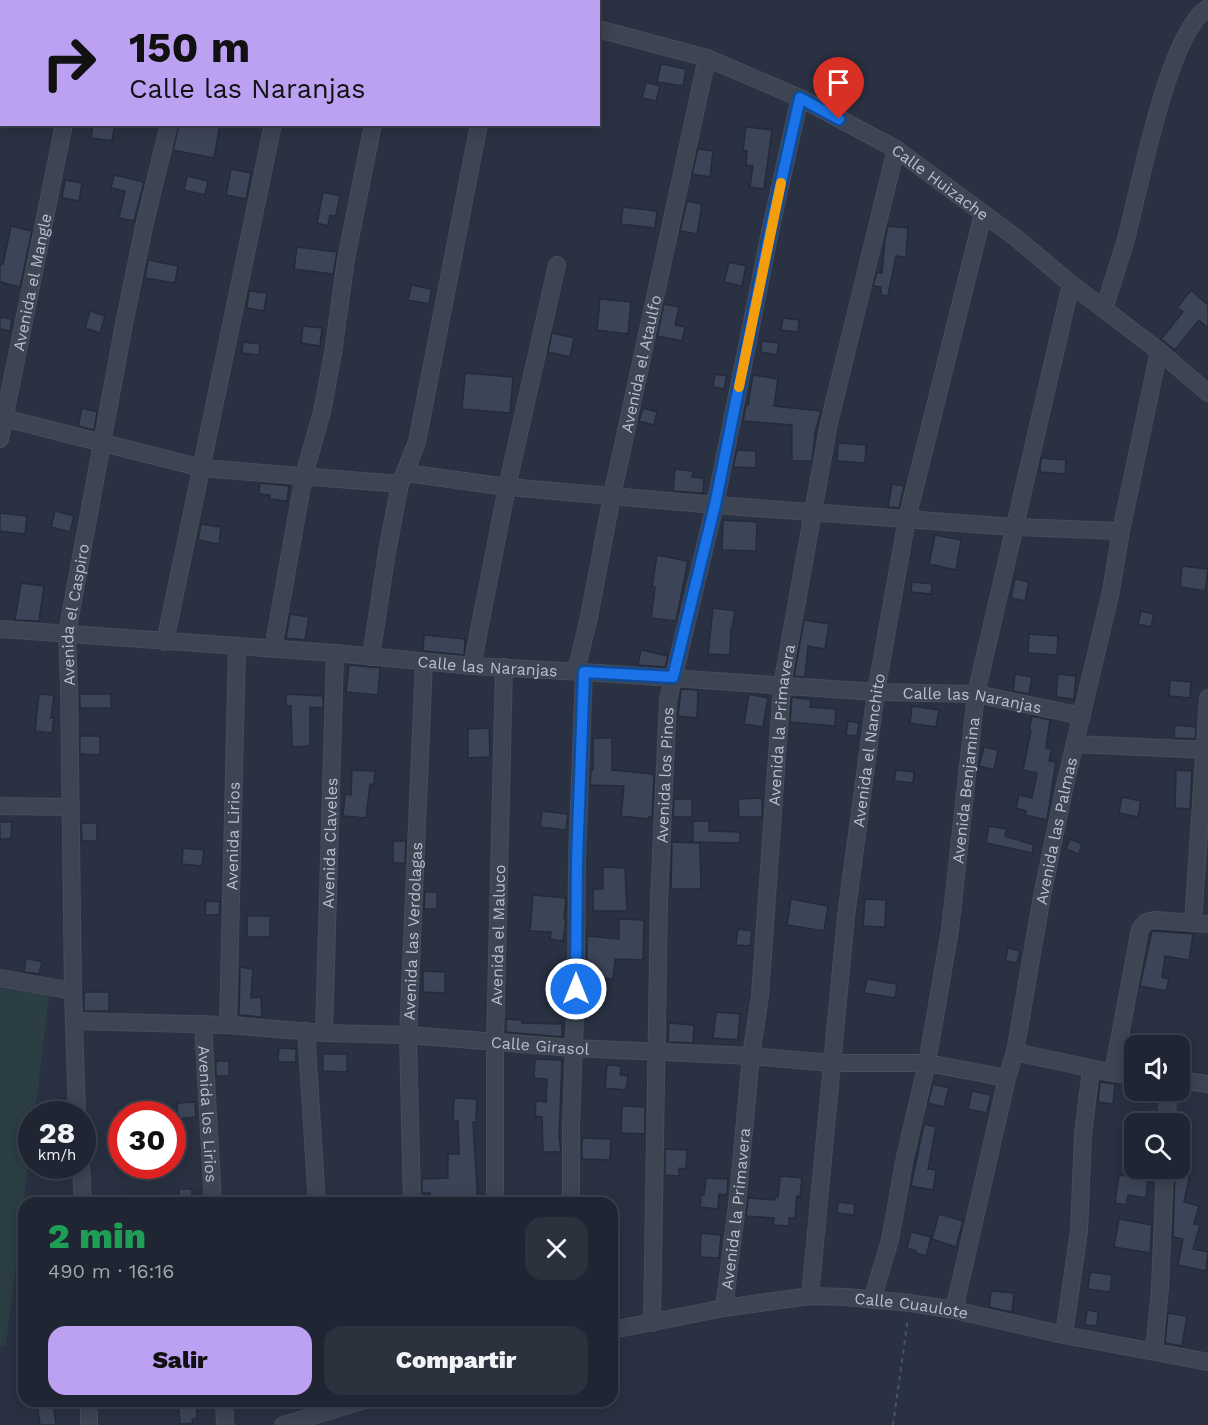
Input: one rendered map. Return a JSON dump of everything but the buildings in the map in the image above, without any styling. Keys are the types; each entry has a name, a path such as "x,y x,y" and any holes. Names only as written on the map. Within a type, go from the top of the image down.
{"street":[{"path":"1104,309 1124,244 1164,86 1188,32 1199,14 1208,8"},
{"name":"Calle Huizache","path":"600,30 707,58 800,98 896,149 1015,237 1071,284 1159,351 1208,393"},
{"name":"Avenida el Ataulfo","path":"571,1197 580,671 612,496 707,58"},
{"name":"Avenida los Pinos","path":"652,1323 656,1051 668,700 715,505 800,98"},
{"name":"Avenida el Mangle","path":"0,439 2,418 64,126"},
{"name":"Avenida el Caspiro","path":"77,1101 67,633 136,267 169,126"},
{"path":"165,642 273,126"},
{"path":"273,649 304,475 321,412 333,353 346,259 373,126"},
{"path":"371,657 387,552 403,478 417,442 479,126"},
{"name":"Avenida la Primavera","path":"724,1308 737,1205 751,1056 760,996 782,685 829,423 896,149"},
{"name":"Avenida el Nanchito","path":"810,1296 847,904 876,692 907,519 983,214"},
{"path":"472,666 507,486 557,265"},
{"name":"Avenida Benjamina","path":"872,1300 890,1240 905,1157 927,1063 950,930 976,694 1071,284"},
{"name":"Avenida las Palmas","path":"954,1310 1007,1078 1015,1052 1042,896 1065,785 1111,591 1121,531 1159,351"},
{"path":"2,418 202,468 304,475 403,478 715,505 1014,527 1121,531"},
{"name":"Calle las Naranjas","path":"0,629 335,653 472,666 580,671 876,692 976,694 1082,716"},
{"name":"Avenida Lirios","path":"228,1025 237,647"},
{"name":"Avenida Claveles","path":"324,1033 335,653"},
{"name":"Avenida las Verdolagas","path":"412,1197 408,1035 424,662"},
{"name":"Avenida el Maluco","path":"495,1197 495,1043 504,667"},
{"path":"1113,1073 1140,929 1146,922 1155,920 1200,923 1208,698"},
{"path":"1076,744 1207,750"},
{"path":"0,806 70,807"},
{"path":"0,978 74,991"},
{"name":"Calle Girasol","path":"75,1021 228,1025 324,1033 408,1035 495,1043 751,1056 831,1063 927,1063 1007,1078"},
{"name":"Avenida los Lirios","path":"203,1024 213,1197"},
{"path":"306,1031 317,1197"},
{"path":"1015,1052 1124,1074"},
{"path":"1064,1335 1079,1231 1083,1135 1091,1069"},
{"path":"1190,1082 1208,1084"},
{"path":"82,1179 83,1197"},
{"path":"1154,1351 1160,1288 1165,1179"},
{"name":"Calle Cuaulote","path":"618,1329 724,1308 810,1296 910,1303 954,1310 1064,1335 1208,1362"},
{"path":"89,1407 90,1425"},
{"path":"224,1407 225,1425"},
{"path":"283,1425 327,1407"}],"path":[{"path":"893,1425 910,1303"}],"green space":[{"path":"0,988 49,996 37,1101 18,1101 18,1179 26,1179 24,1197 18,1197 18,1247 6,1346 0,1345"}],"slow traffic":[{"path":"739,387 781,183"}],"route":[{"path":"576,989 577,860 584,672 673,677 715,505 772,222 800,98 839,119"}]}
